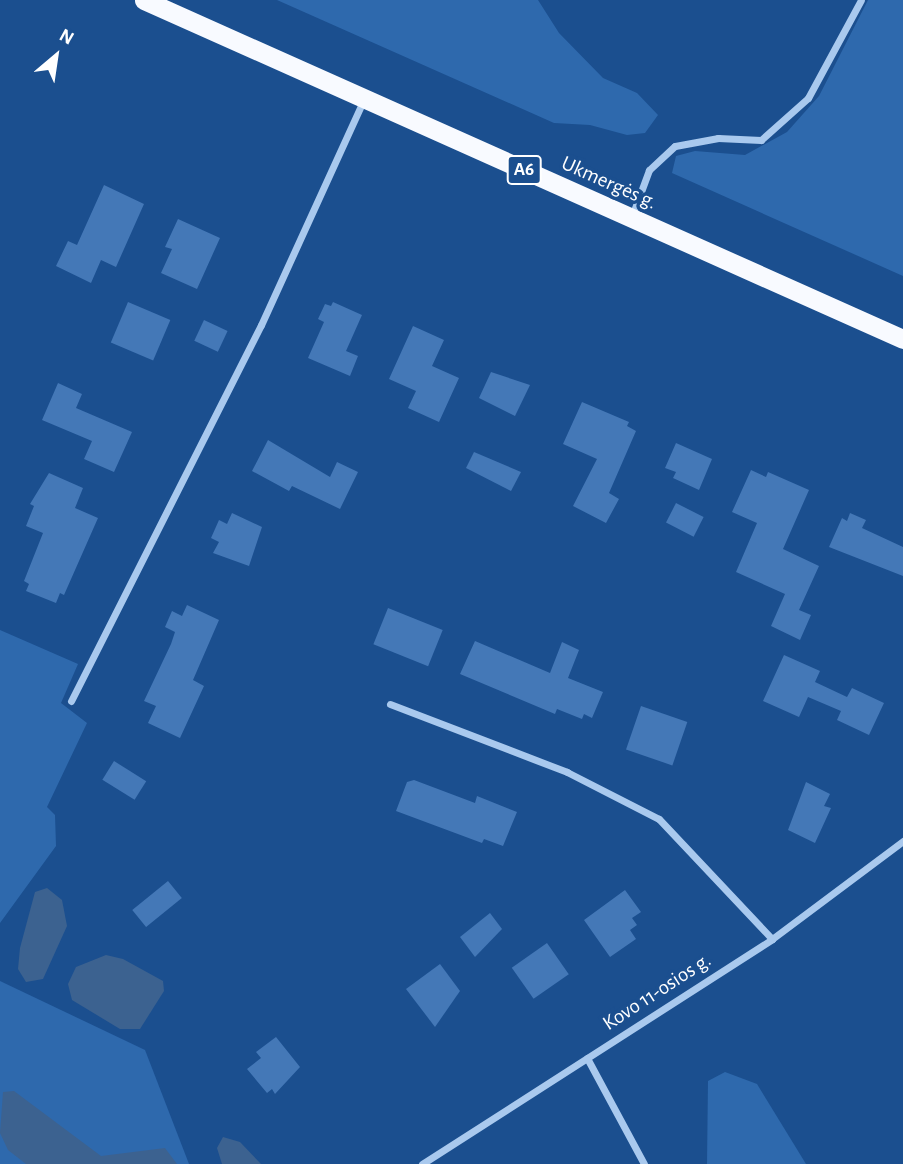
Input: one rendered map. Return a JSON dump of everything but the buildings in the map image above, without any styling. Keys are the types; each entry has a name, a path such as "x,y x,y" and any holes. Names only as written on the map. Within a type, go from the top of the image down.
{"highway":[{"name":"Ukmergės g.","path":"144,0 903,339"}],"street":[{"path":"631,218 649,170 675,146 718,138 761,140 808,98 861,0"},
{"path":"71,701 261,325 364,98"},
{"path":"390,704 567,772 659,819 772,939"},
{"name":"Kovo 11-osios g.","path":"422,1164 772,939 903,841"},
{"path":"587,1058 644,1164"}],"shaded area":[{"path":"277,0 538,0 559,33 603,78 637,93 658,115 645,133 627,135 590,125 554,123"},
{"path":"868,0 903,0 903,276 672,173 676,156 695,151 745,155 787,132 819,96"},
{"path":"0,630 78,664 61,703 87,723 47,807 55,815 56,846 0,923"},
{"path":"47,888 62,900 67,926 43,979 26,982 18,969 20,948 35,892"},
{"path":"106,955 123,959 163,981 164,991 140,1029 120,1029 72,1000 68,984 76,967"},
{"path":"0,981 145,1050 189,1164 0,1164"},
{"path":"725,1072 757,1084 806,1164 707,1164 708,1081"},
{"path":"14,1091 101,1156 165,1148 177,1164 26,1164 8,1150 0,1133 3,1092"},
{"path":"223,1137 240,1142 261,1164 222,1164 217,1148"}]}
